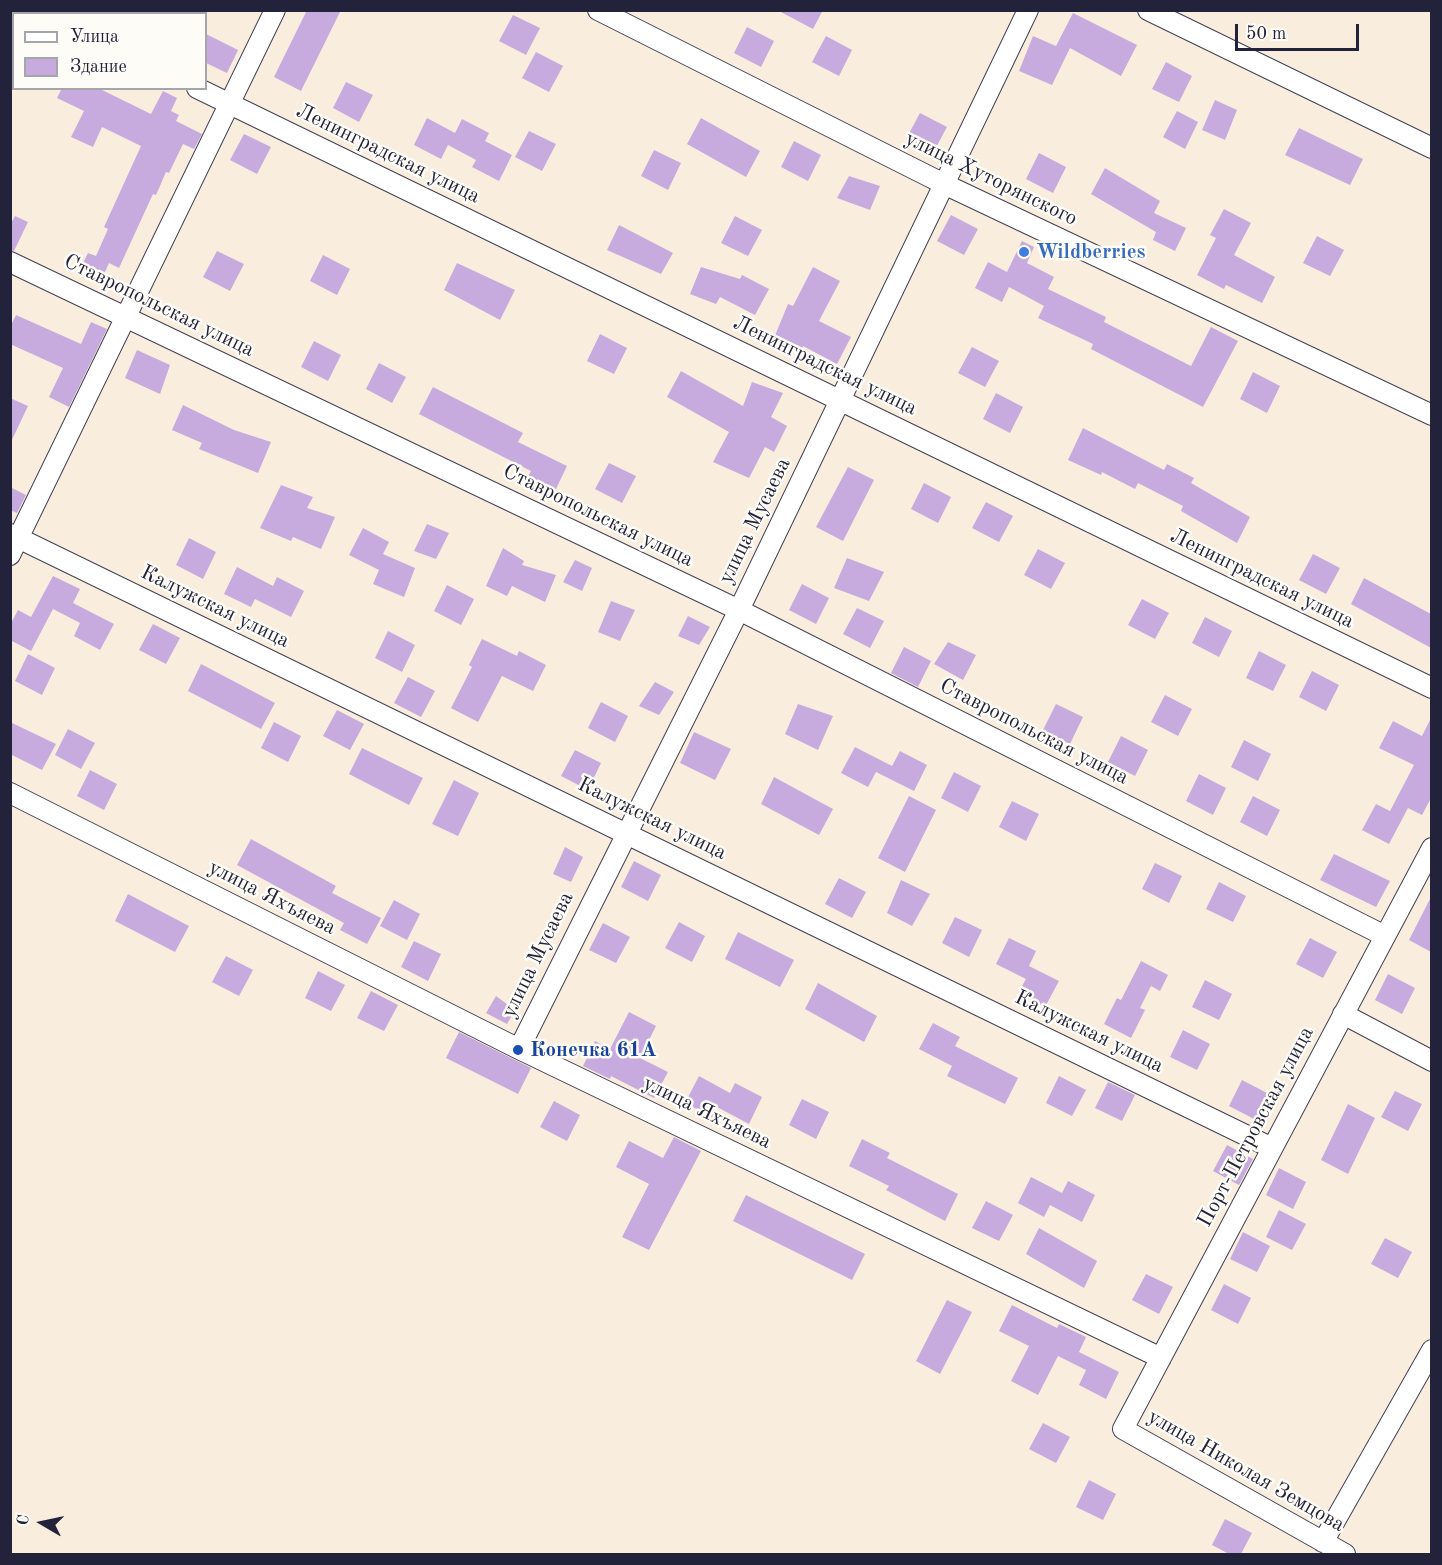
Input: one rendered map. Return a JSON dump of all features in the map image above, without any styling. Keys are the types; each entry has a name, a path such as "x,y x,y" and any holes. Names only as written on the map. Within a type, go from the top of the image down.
{"street":[{"path":"13,542 275,10"},
{"name":"улица Хуторянского","path":"598,10 944,184 1431,415"},
{"name":"улица Мусаева","path":"519,1049 625,833 739,610 1028,10"},
{"path":"1149,10 1431,148"},
{"name":"Ленинградская улица","path":"201,90 1431,688"},
{"name":"Ставропольская улица","path":"10,262 739,610 1385,936"},
{"name":"Калужская улица","path":"13,542 625,833 1272,1148"},
{"name":"улица Яхъяева","path":"10,793 519,1049 1161,1358"},
{"name":"Порт-Петровская улица","path":"1123,1429 1431,848"},
{"path":"1343,1014 1431,1061"},
{"path":"1323,1542 1431,1350"},
{"name":"улица Николая Земцова","path":"1123,1429 1345,1554"}],"building":[{"path":"307,10 341,10 301,91 274,77"},
{"path":"777,10 823,10 813,29"},
{"path":"1073,13 1137,45 1121,76 1070,48 1052,85 1019,71 1033,36 1056,46"},
{"path":"513,15 540,28 526,55 499,41"},
{"path":"747,27 774,41 761,67 734,53"},
{"path":"207,34 238,50 227,73 207,63"},
{"path":"826,36 852,50 839,76 812,62"},
{"path":"536,52 563,66 549,92 522,78"},
{"path":"1166,62 1192,76 1179,102 1152,89"},
{"path":"346,82 373,95 359,122 333,108"},
{"path":"61,90 102,90 151,114 163,91 177,98 171,111 179,115 176,121 202,134 194,149 183,144 169,173 166,172 156,195 153,194 119,268 109,263 100,283 78,273 88,253 96,256 108,229 104,227 141,146 102,127 93,147 71,137 84,111 57,98"},
{"path":"1215,100 1237,110 1225,140 1202,130"},
{"path":"1177,111 1198,122 1185,149 1163,137"},
{"path":"920,113 947,127 933,153 906,139"},
{"path":"427,118 455,133 462,119 489,133 485,141 512,155 499,181 472,167 476,160 448,145 441,159 414,145"},
{"path":"701,118 760,151 746,177 687,144"},
{"path":"1299,128 1363,159 1350,185 1285,155"},
{"path":"529,131 556,144 542,171 515,157"},
{"path":"244,134 271,147 257,174 230,160"},
{"path":"794,141 821,155 808,181 781,167"},
{"path":"654,150 681,163 668,190 641,176"},
{"path":"1039,153 1066,167 1053,193 1026,179"},
{"path":"1105,168 1160,201 1154,213 1186,228 1175,251 1153,240 1156,232 1091,194"},
{"path":"849,176 880,186 870,210 837,198"},
{"path":"1224,209 1251,223 1234,255 1275,277 1262,303 1226,285 1224,289 1197,275 1216,238 1210,235"},
{"path":"951,215 978,229 964,255 937,241"},
{"path":"15,216 28,222 14,251 10,250 10,225"},
{"path":"735,216 762,230 748,256 721,243"},
{"path":"619,225 673,253 661,274 607,250"},
{"path":"1317,236 1344,250 1330,276 1303,263"},
{"path":"1022,241 1034,247 1027,263 1054,277 1048,289 1106,317 1104,322 1191,366 1211,327 1238,341 1203,407 1091,349 1093,344 1038,318 1044,306 1009,287 1002,302 975,288 988,262 1007,272"},
{"path":"217,251 244,264 230,291 203,277"},
{"path":"323,255 350,269 337,295 310,281"},
{"path":"457,263 515,290 500,320 444,290"},
{"path":"701,267 740,279 742,275 769,289 755,315 720,297 716,304 690,294"},
{"path":"813,267 840,281 819,321 851,337 837,364 803,346 802,349 774,338 788,304 793,306"},
{"path":"16,315 81,344 91,322 107,329 69,407 49,397 63,368 10,344 10,327"},
{"path":"600,334 627,348 614,374 587,361"},
{"path":"314,341 341,355 328,381 301,367"},
{"path":"972,347 999,361 985,387 958,373"},
{"path":"137,350 170,365 160,394 125,378"},
{"path":"379,363 406,377 392,403 366,389"},
{"path":"681,371 743,406 752,382 783,393 771,417 787,426 774,452 765,447 749,478 713,462 729,432 667,397"},
{"path":"1253,372 1280,386 1267,413 1240,399"},
{"path":"433,387 523,433 518,442 567,466 554,493 527,479 531,471 419,414"},
{"path":"996,393 1023,407 1010,433 983,419"},
{"path":"10,398 28,406 10,444"},
{"path":"183,405 234,430 271,442 258,473 199,449 202,443 172,430"},
{"path":"1083,428 1164,470 1167,464 1194,478 1191,483 1250,517 1237,543 1181,511 1183,506 1138,483 1135,489 1102,472 1101,475 1068,460"},
{"path":"609,463 636,476 622,503 595,489"},
{"path":"848,467 874,480 843,541 816,527"},
{"path":"924,483 951,497 938,523 911,509"},
{"path":"281,485 313,497 307,508 335,517 321,549 293,537 291,541 260,528"},
{"path":"10,487 26,495 17,513 10,510"},
{"path":"986,502 1013,516 999,542 972,528"},
{"path":"427,524 449,533 436,559 414,551"},
{"path":"363,528 389,542 383,554 415,568 404,597 373,584 379,570 349,555"},
{"path":"189,538 216,552 203,579 176,565"},
{"path":"503,548 524,561 522,565 556,575 545,602 512,586 507,596 486,586"},
{"path":"1038,549 1065,563 1051,589 1024,575"},
{"path":"1313,554 1340,568 1326,594 1299,580"},
{"path":"847,558 884,572 869,601 834,588"},
{"path":"575,560 592,568 582,591 563,582"},
{"path":"237,567 273,586 277,577 304,591 291,617 255,599 251,607 224,594"},
{"path":"53,576 80,589 73,603 114,624 100,650 74,636 80,623 53,609 31,651 10,640 10,625 18,610 31,617"},
{"path":"1364,578 1431,614 1431,648 1351,604"},
{"path":"802,584 829,598 816,624 789,610"},
{"path":"447,585 474,599 461,625 434,611"},
{"path":"1142,599 1169,613 1155,639 1128,625"},
{"path":"611,601 635,610 620,641 598,632"},
{"path":"857,608 884,621 870,648 843,634"},
{"path":"688,616 710,627 699,645 678,636"},
{"path":"1205,617 1232,631 1219,657 1192,643"},
{"path":"153,624 180,638 166,664 139,650"},
{"path":"388,631 415,645 402,672 375,658"},
{"path":"482,639 517,656 519,651 546,665 533,691 502,676 478,722 451,708 472,667 469,665"},
{"path":"948,642 976,655 963,680 934,664"},
{"path":"904,647 931,661 918,687 891,673"},
{"path":"1259,651 1286,665 1273,691 1246,678"},
{"path":"28,654 55,668 42,695 15,681"},
{"path":"201,664 275,703 261,729 188,691"},
{"path":"1312,671 1339,685 1326,711 1299,697"},
{"path":"408,677 435,691 421,717 394,703"},
{"path":"655,682 674,692 659,715 639,706"},
{"path":"1165,695 1192,709 1178,736 1151,722"},
{"path":"601,702 628,716 615,742 588,728"},
{"path":"798,704 833,716 818,750 785,734"},
{"path":"1056,704 1083,717 1070,744 1043,730"},
{"path":"337,710 364,724 350,750 323,736"},
{"path":"1431,718 1431,798 1422,815 1408,808 1389,844 1362,830 1376,804 1390,811 1414,765 1379,748 1393,721 1422,736"},
{"path":"10,722 56,744 42,770 10,754"},
{"path":"274,722 301,736 288,762 261,748"},
{"path":"68,729 95,743 81,769 55,755"},
{"path":"694,732 731,749 715,780 680,763"},
{"path":"1121,736 1148,750 1135,776 1108,762"},
{"path":"1244,740 1271,754 1258,781 1231,767"},
{"path":"855,747 892,766 900,751 927,765 914,791 876,772 868,787 841,773"},
{"path":"362,748 423,778 409,805 349,774"},
{"path":"575,750 601,763 588,790 561,776"},
{"path":"90,770 117,784 104,810 77,796"},
{"path":"954,772 981,786 968,812 941,798"},
{"path":"1199,774 1226,788 1213,815 1186,801"},
{"path":"774,777 833,809 819,835 761,804"},
{"path":"454,780 479,793 458,836 432,824"},
{"path":"909,796 936,810 905,872 878,858"},
{"path":"1253,796 1280,810 1267,836 1240,822"},
{"path":"1012,801 1039,814 1026,841 999,827"},
{"path":"251,839 336,886 332,893 381,918 367,944 340,930 344,923 237,865"},
{"path":"565,847 583,857 571,882 553,874"},
{"path":"1334,854 1390,881 1376,907 1320,880"},
{"path":"634,861 661,875 648,901 621,887"},
{"path":"1155,863 1182,876 1169,903 1142,889"},
{"path":"839,878 866,892 852,918 825,904"},
{"path":"901,880 930,894 912,926 887,913"},
{"path":"1219,882 1246,896 1233,922 1206,909"},
{"path":"128,894 189,926 175,952 115,921"},
{"path":"1431,897 1431,952 1409,940"},
{"path":"394,900 420,914 407,940 380,926"},
{"path":"955,917 982,930 969,957 942,943"},
{"path":"679,922 705,936 692,962 665,948"},
{"path":"603,923 630,937 616,963 589,950"},
{"path":"738,932 794,960 780,987 725,959"},
{"path":"1009,938 1036,951 1029,966 1059,981 1045,1007 1018,993 1026,979 996,964"},
{"path":"1310,938 1337,952 1323,978 1296,964"},
{"path":"414,941 441,954 428,981 401,967"},
{"path":"226,956 253,970 239,996 212,982"},
{"path":"1141,961 1168,975 1160,991 1151,986 1140,1008 1145,1010 1131,1038 1104,1024 1117,998 1121,1000"},
{"path":"318,971 345,985 331,1011 305,998"},
{"path":"1388,974 1415,988 1402,1014 1375,1000"},
{"path":"1205,980 1232,994 1219,1020 1192,1007"},
{"path":"818,983 877,1016 864,1042 805,1009"},
{"path":"371,991 398,1005 384,1031 357,1018"},
{"path":"496,996 515,1010 507,1024 486,1013"},
{"path":"629,1012 656,1026 640,1058 668,1072 654,1098 611,1076 610,1079 583,1066 595,1041 610,1049"},
{"path":"933,1023 960,1037 955,1046 1018,1078 1005,1104 947,1076 952,1066 919,1049"},
{"path":"1183,1030 1210,1044 1197,1070 1170,1057"},
{"path":"459,1032 531,1068 518,1094 446,1058"},
{"path":"699,1076 730,1093 735,1083 762,1097 749,1124 717,1107 712,1117 685,1103"},
{"path":"1059,1076 1086,1090 1072,1116 1046,1103"},
{"path":"1242,1080 1269,1094 1256,1120 1229,1106"},
{"path":"1108,1082 1135,1095 1122,1121 1095,1108"},
{"path":"1395,1091 1422,1104 1408,1131 1381,1117"},
{"path":"802,1099 829,1112 816,1139 789,1125"},
{"path":"554,1101 580,1115 567,1141 540,1127"},
{"path":"1348,1104 1375,1118 1348,1174 1321,1160"},
{"path":"674,1137 701,1151 649,1250 622,1237 649,1184 616,1167 629,1141 663,1158"},
{"path":"862,1139 890,1153 887,1158 958,1194 945,1221 886,1190 889,1186 849,1166"},
{"path":"1227,1145 1253,1159 1239,1185 1213,1171"},
{"path":"1279,1168 1306,1182 1293,1209 1266,1195"},
{"path":"1031,1177 1062,1193 1068,1181 1095,1195 1082,1222 1050,1205 1044,1217 1018,1203"},
{"path":"746,1195 865,1254 852,1280 733,1221"},
{"path":"986,1201 1013,1215 999,1241 972,1228"},
{"path":"1279,1210 1306,1224 1292,1250 1266,1237"},
{"path":"1039,1228 1097,1261 1084,1288 1026,1254"},
{"path":"1243,1232 1270,1246 1257,1272 1230,1259"},
{"path":"1385,1238 1412,1252 1398,1278 1371,1264"},
{"path":"1146,1274 1173,1287 1159,1314 1132,1300"},
{"path":"1224,1284 1251,1298 1238,1324 1211,1310"},
{"path":"947,1300 972,1312 940,1374 916,1361"},
{"path":"1012,1305 1057,1328 1059,1324 1086,1337 1079,1352 1119,1372 1106,1399 1079,1385 1086,1370 1058,1356 1038,1395 1011,1381 1029,1346 999,1331"},
{"path":"1043,1423 1070,1437 1056,1463 1029,1449"},
{"path":"1089,1480 1116,1494 1103,1520 1076,1507"},
{"path":"1225,1519 1252,1533 1241,1554 1229,1554 1212,1545"}],"place":[{"name":"Wildberries","path":"1024,252"},
{"name":"Конечка 61А","path":"518,1050"}]}
